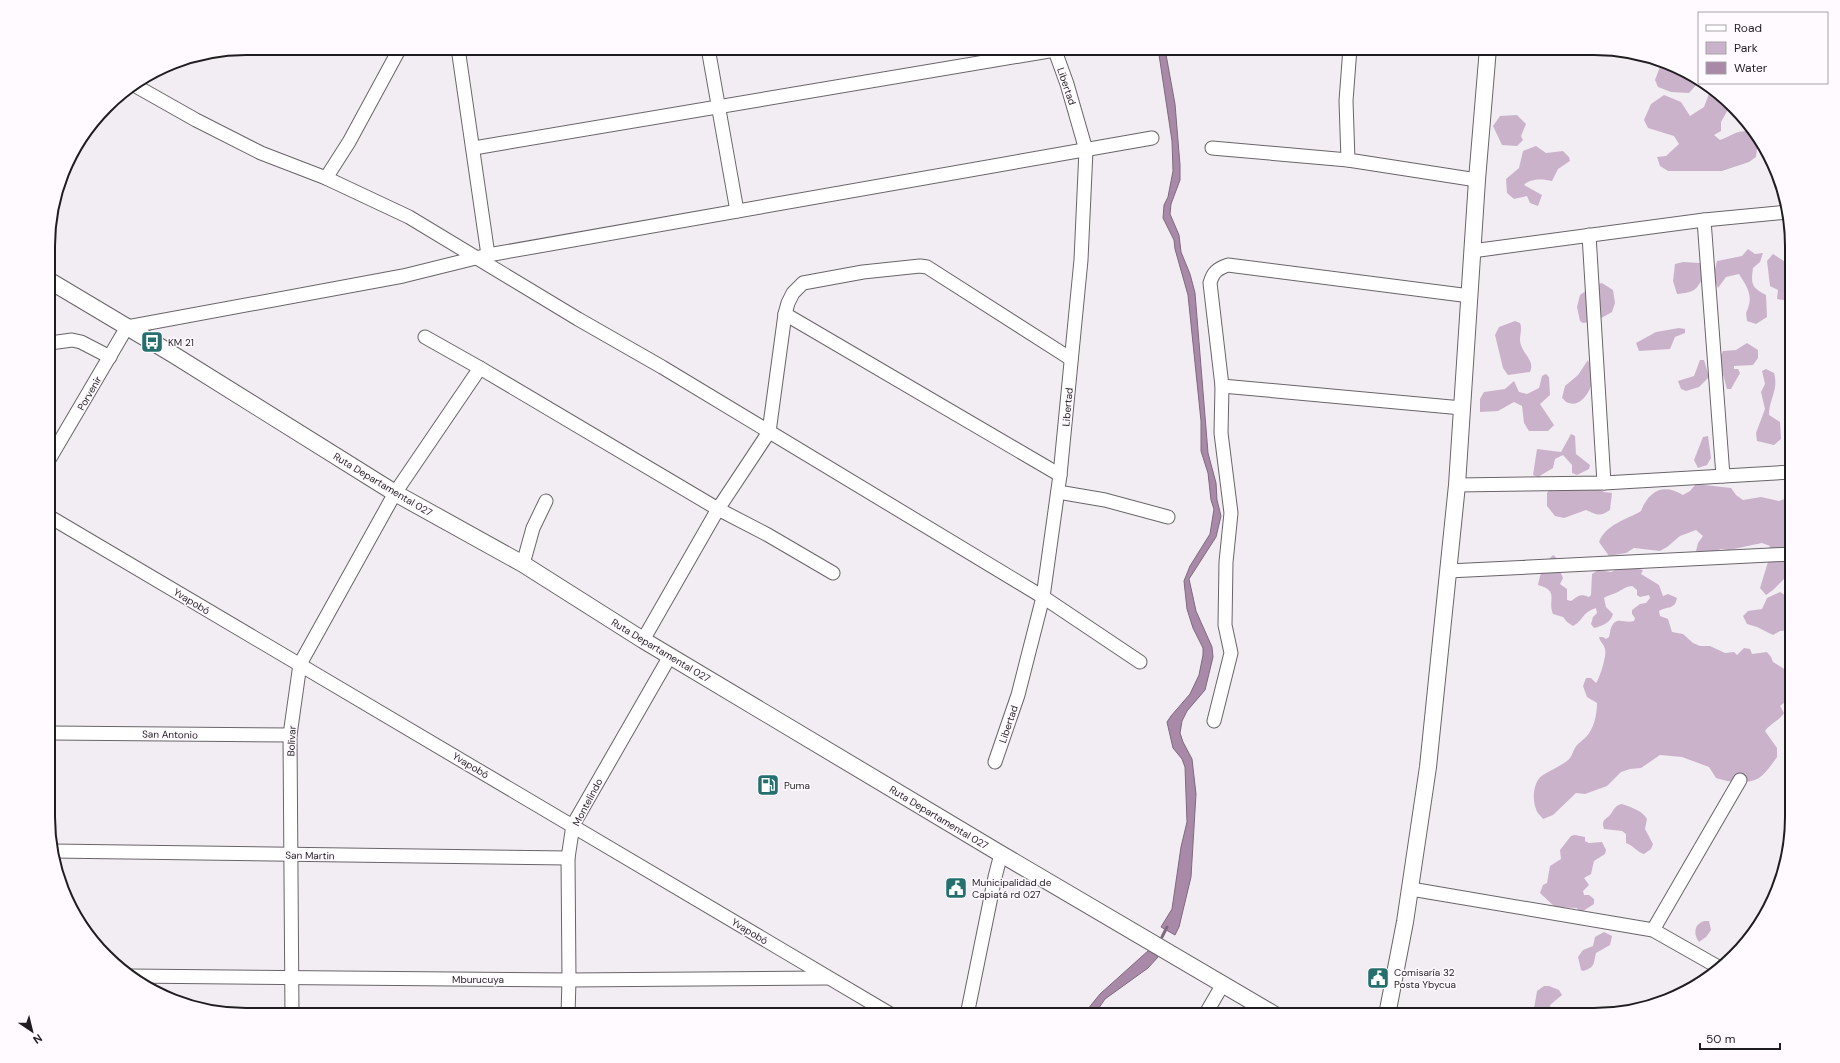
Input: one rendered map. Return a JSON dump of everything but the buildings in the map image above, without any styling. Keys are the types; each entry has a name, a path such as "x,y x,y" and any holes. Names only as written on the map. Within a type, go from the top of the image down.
{"main road":[{"path":"1387,1008 1411,889 1428,767 1457,485 1477,180 1487,55"},
{"name":"Ruta Departamental 027","path":"55,284 396,493 523,564 643,640 1001,854 1263,1008"}],"street":[{"path":"326,178 349,142 396,55"},
{"path":"459,55 474,148 482,257"},
{"path":"709,55 736,211"},
{"path":"474,148 719,108 1021,55"},
{"name":"Libertad","path":"995,762 1018,695 1043,597 1060,475 1081,260 1086,150 1074,106 1057,55"},
{"path":"1346,55 1348,160"},
{"path":"139,88 196,120 261,153 326,178 409,217 482,257 1043,597 1140,662"},
{"path":"127,327 403,276 482,257 1152,138"},
{"path":"1212,148 1348,160 1477,180"},
{"path":"1472,251 1704,220 1782,213"},
{"path":"1704,220 1723,476"},
{"path":"1589,235 1604,483"},
{"path":"1214,720 1231,653 1225,625 1226,562 1231,513 1220,433 1222,386 1210,283 1212,274 1217,269 1228,265 1470,296"},
{"path":"643,640 718,509 769,432 785,314 793,293 803,283 863,272 920,266 927,267 1071,359"},
{"path":"785,314 1060,475"},
{"name":"Porvenir","path":"55,450 127,327"},
{"path":"425,337 718,509 768,535 833,573"},
{"path":"55,342 72,340 81,342 110,357"},
{"name":"Bolivar","path":"292,1008 290,735 300,664 396,493 480,368"},
{"path":"1222,386 1462,408"},
{"path":"1457,485 1604,483 1785,472"},
{"path":"1058,492 1105,500 1168,517"},
{"path":"523,564 533,528 546,501"},
{"name":"Yvapobó","path":"55,520 573,825 880,1008"},
{"path":"1448,571 1785,554"},
{"name":"Montelindo","path":"568,1008 568,858 573,825 670,656"},
{"name":"San Antonio","path":"55,733 290,735"},
{"path":"1653,930 1740,780"},
{"name":"San Martin","path":"58,851 568,858"},
{"path":"968,1008 1001,854"},
{"path":"1411,889 1653,930 1715,965"},
{"name":"Mburucuya","path":"140,976 569,980 828,978"},
{"path":"1209,1008 1223,984"}],"green space":[{"path":"1660,67 1696,85 1689,93 1671,92 1658,87 1655,80"},
{"path":"1709,93 1720,102 1728,110 1721,122 1721,131 1714,135 1720,140 1735,133 1747,132 1757,147 1756,157 1749,162 1722,171 1668,171 1660,166 1657,157 1666,156 1679,144 1674,136 1648,128 1644,120 1651,104 1664,95 1681,102 1690,116 1704,107"},
{"path":"1517,115 1526,124 1521,136 1523,140 1517,146 1502,145 1493,126 1500,116"},
{"path":"1536,146 1546,153 1563,151 1569,157 1570,161 1558,169 1552,181 1533,180 1524,185 1542,195 1538,206 1530,203 1527,196 1514,199 1507,193 1506,179 1519,168 1523,151"},
{"path":"1748,249 1755,254 1763,253 1760,262 1753,268 1752,281 1757,290 1766,295 1767,317 1756,324 1747,321 1746,313 1750,302 1750,297 1739,274 1726,277 1718,288 1713,278 1717,261 1742,256"},
{"path":"1773,254 1785,262 1785,300 1777,299 1778,290 1770,286 1767,261"},
{"path":"1683,262 1700,263 1704,276 1694,290 1677,294 1673,281 1675,264"},
{"path":"1602,283 1613,290 1615,303 1612,312 1596,321 1583,323 1580,321 1577,307 1580,295 1594,285"},
{"path":"1515,321 1520,323 1520,342 1522,349 1530,361 1531,368 1530,372 1508,375 1503,368 1495,335 1499,327"},
{"path":"1679,328 1685,329 1685,333 1675,337 1670,349 1639,351 1636,343 1656,332"},
{"path":"1747,343 1758,350 1758,358 1753,365 1734,366 1734,369 1738,369 1740,373 1731,389 1727,389 1719,359 1723,351 1736,350"},
{"path":"1588,360 1593,372 1590,388 1584,398 1579,402 1574,404 1569,403 1562,398 1565,386 1578,375"},
{"path":"1700,360 1704,360 1709,377 1699,387 1686,391 1681,389 1678,381 1694,376"},
{"path":"1766,369 1774,373 1775,379 1775,390 1770,404 1769,415 1780,422 1781,439 1774,445 1757,441 1756,433 1765,409 1761,392 1765,384 1762,371"},
{"path":"1546,374 1549,377 1550,395 1540,404 1554,425 1548,431 1529,431 1524,423 1522,406 1514,402 1498,411 1480,412 1480,399 1484,392 1505,389 1514,381 1519,392 1527,394 1539,388 1542,376"},
{"path":"1571,434 1575,436 1576,454 1590,465 1589,469 1577,475 1572,473 1572,465 1563,455 1555,459 1553,468 1538,477 1533,475 1537,449 1561,452"},
{"path":"1708,436 1711,458 1707,465 1698,468 1694,460 1703,437"},
{"path":"1696,484 1731,488 1736,495 1743,500 1761,497 1779,501 1785,499 1785,578 1773,590 1766,595 1760,588 1768,562 1766,554 1770,546 1762,543 1729,550 1721,549 1704,555 1696,551 1698,543 1703,536 1696,530 1680,536 1660,551 1634,548 1626,553 1609,556 1599,542 1606,531 1611,527 1641,511 1648,498 1658,491 1670,489 1683,495 1690,491"},
{"path":"1593,486 1604,492 1612,493 1610,510 1604,514 1596,514 1586,510 1564,518 1555,516 1547,506 1547,493 1550,489"},
{"path":"1553,555 1558,559 1563,578 1560,584 1567,589 1567,600 1571,601 1577,596 1581,595 1589,597 1591,595 1592,574 1598,570 1611,572 1624,566 1643,570 1641,574 1659,585 1663,596 1668,594 1677,598 1673,606 1659,611 1660,616 1668,619 1672,632 1683,634 1693,643 1700,646 1710,646 1725,653 1734,652 1737,655 1744,648 1750,649 1752,654 1767,652 1773,662 1785,669 1785,702 1780,706 1784,713 1765,731 1777,748 1777,757 1764,774 1749,782 1726,781 1716,778 1709,767 1682,757 1660,755 1641,768 1621,772 1607,786 1585,794 1576,793 1553,815 1543,819 1538,813 1534,801 1534,791 1537,782 1543,775 1569,759 1578,744 1589,734 1594,721 1597,703 1587,697 1583,686 1586,678 1591,678 1596,683 1601,672 1605,652 1599,637 1606,639 1609,637 1611,628 1615,622 1634,621 1635,618 1632,614 1632,610 1640,604 1646,603 1650,598 1649,595 1640,597 1637,595 1637,590 1632,586 1626,587 1604,598 1606,607 1613,614 1606,623 1594,628 1591,624 1593,617 1597,613 1596,608 1585,614 1577,624 1573,626 1563,617 1553,614 1551,593 1545,587 1538,585 1547,562"},
{"path":"1780,592 1785,595 1785,631 1780,631 1773,635 1747,624 1743,616 1748,611 1762,609 1767,598"},
{"path":"1622,804 1640,812 1647,819 1645,829 1653,844 1651,849 1644,854 1626,843 1626,834 1622,831 1604,829 1604,820 1616,807"},
{"path":"1575,835 1585,837 1585,841 1589,843 1602,842 1606,850 1605,854 1594,861 1591,874 1584,878 1589,885 1583,891 1584,895 1589,895 1594,899 1594,904 1583,911 1579,911 1577,908 1555,907 1540,893 1543,885 1547,883 1550,866 1561,859 1560,850 1571,836"},
{"path":"1704,921 1709,921 1711,930 1706,937 1699,942 1695,933 1696,927"},
{"path":"1604,932 1612,936 1610,945 1596,953 1594,962 1590,968 1583,971 1581,970 1578,957 1583,950 1593,946 1595,937"},
{"path":"1544,986 1549,986 1559,990 1562,995 1550,1005 1551,1008 1534,1008 1537,991"}],"water":[{"path":"1159,55 1166,55 1175,104 1180,165 1180,180 1171,204 1170,214 1179,235 1181,252 1190,274 1195,293 1208,453 1216,483 1217,500 1221,516 1216,537 1189,579 1196,611 1212,647 1213,657 1205,690 1187,711 1182,721 1180,733 1192,759 1196,794 1191,877 1179,927 1175,935 1161,927 1172,909 1181,847 1187,822 1185,767 1182,759 1173,748 1167,722 1190,694 1199,675 1203,648 1193,628 1187,609 1184,581 1190,566 1210,534 1214,509 1211,500 1208,473 1201,451 1201,421 1188,295 1175,249 1174,240 1163,218 1164,205 1168,197 1173,171 1172,141"},
{"path":"1149,950 1159,956 1148,968 1105,999 1099,1008 1089,1008 1100,994"}],"waterway":[{"path":"1162,937 1167,927"}],"place":[{"name":"KM 21","path":"152,342"},
{"name":"Puma","path":"768,785"},
{"name":"Municipalidad de Capiatá rd 027","path":"956,888"},
{"name":"Comisaría 32 Posta Ybycua","path":"1378,978"}]}
